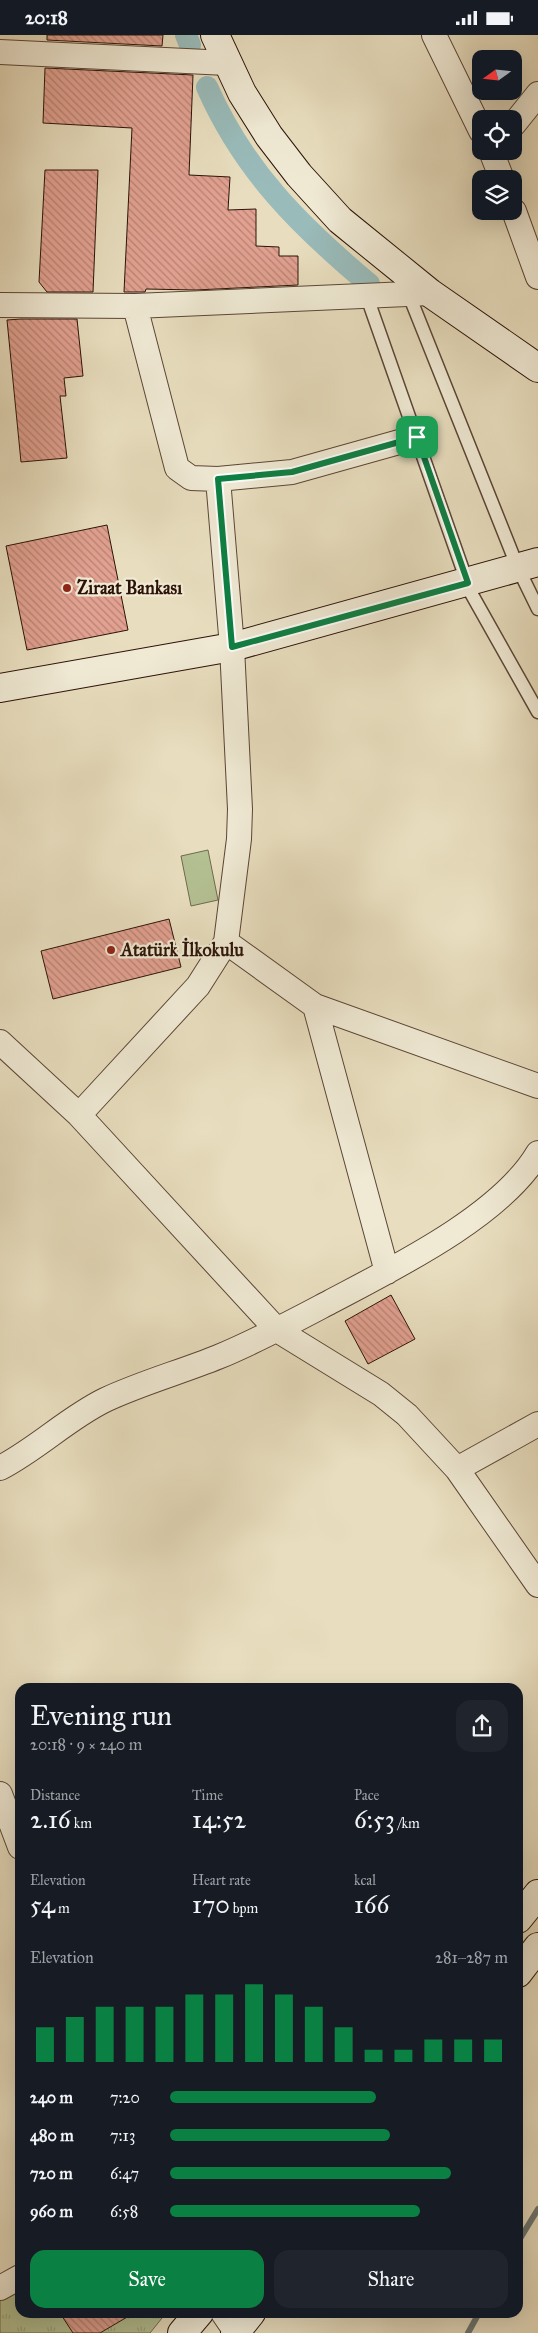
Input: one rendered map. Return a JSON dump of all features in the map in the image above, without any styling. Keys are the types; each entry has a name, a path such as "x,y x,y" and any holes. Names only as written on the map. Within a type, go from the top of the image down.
{"main road":[{"path":"215,35 227,63 269,136 299,175 340,220 396,265 419,294 534,359"},
{"path":"0,689 232,647 528,565"},
{"path":"523,1910 531,1896"},
{"path":"523,1966 538,1947"},
{"path":"182,2333 195,2318"}],"street":[{"path":"434,35 472,113"},
{"path":"0,52 173,62 227,63"},
{"path":"522,114 538,94"},
{"path":"517,220 538,277"},
{"path":"0,305 135,306 419,294"},
{"path":"135,306 178,468 191,478 218,479 292,472 417,437"},
{"path":"79,1115 198,986 226,943 240,823 232,647 218,479"},
{"path":"226,943 314,1005 538,1086"},
{"path":"314,1005 387,1272"},
{"path":"0,1042 79,1115 277,1329 381,1394 407,1415 457,1469 538,1585"},
{"path":"0,1468 36,1447 100,1403 219,1357 387,1272 468,1222 495,1202 535,1163"},
{"path":"457,1469 538,1424"},
{"path":"0,1794 15,1834"},
{"path":"0,2288 15,2280"}],"lane":[{"path":"419,294 528,565 538,609"},
{"path":"367,297 468,583 478,607 538,712"}],"green space":[{"path":"208,850 218,900 191,906 181,856"},
{"path":"15,2291 15,2318 162,2318 150,2333 0,2333 0,2299"}],"building":[{"path":"47,35 163,35 162,46 47,40"},
{"path":"45,68 193,75 189,175 230,177 228,210 256,209 256,246 279,247 279,256 298,256 298,285 196,290 146,289 145,292 124,292 132,128 43,123"},
{"path":"45,170 98,170 93,292 47,292 39,282"},
{"path":"77,319 83,376 64,378 66,396 60,396 67,458 21,462 7,320"},
{"name":"Ziraat Bankası","path":"107,525 128,630 27,650 6,546"},
{"path":"169,919 181,967 53,999 41,951"},
{"path":"391,1295 415,1339 368,1364 345,1321"},
{"path":"63,2318 126,2318 100,2333 73,2333"}],"waterway":[{"path":"186,35 190,45"},
{"path":"207,87 238,145 256,171 297,218 369,284"},
{"path":"523,2234 538,2209"},
{"path":"468,2333 476,2318"}],"place":[{"name":"Ziraat Bankası","path":"67,588"},
{"name":"Atatürk İlkokulu","path":"111,950"}],"route":[{"path":"417,437 468,583 232,647 218,479 292,472 417,437"}]}
